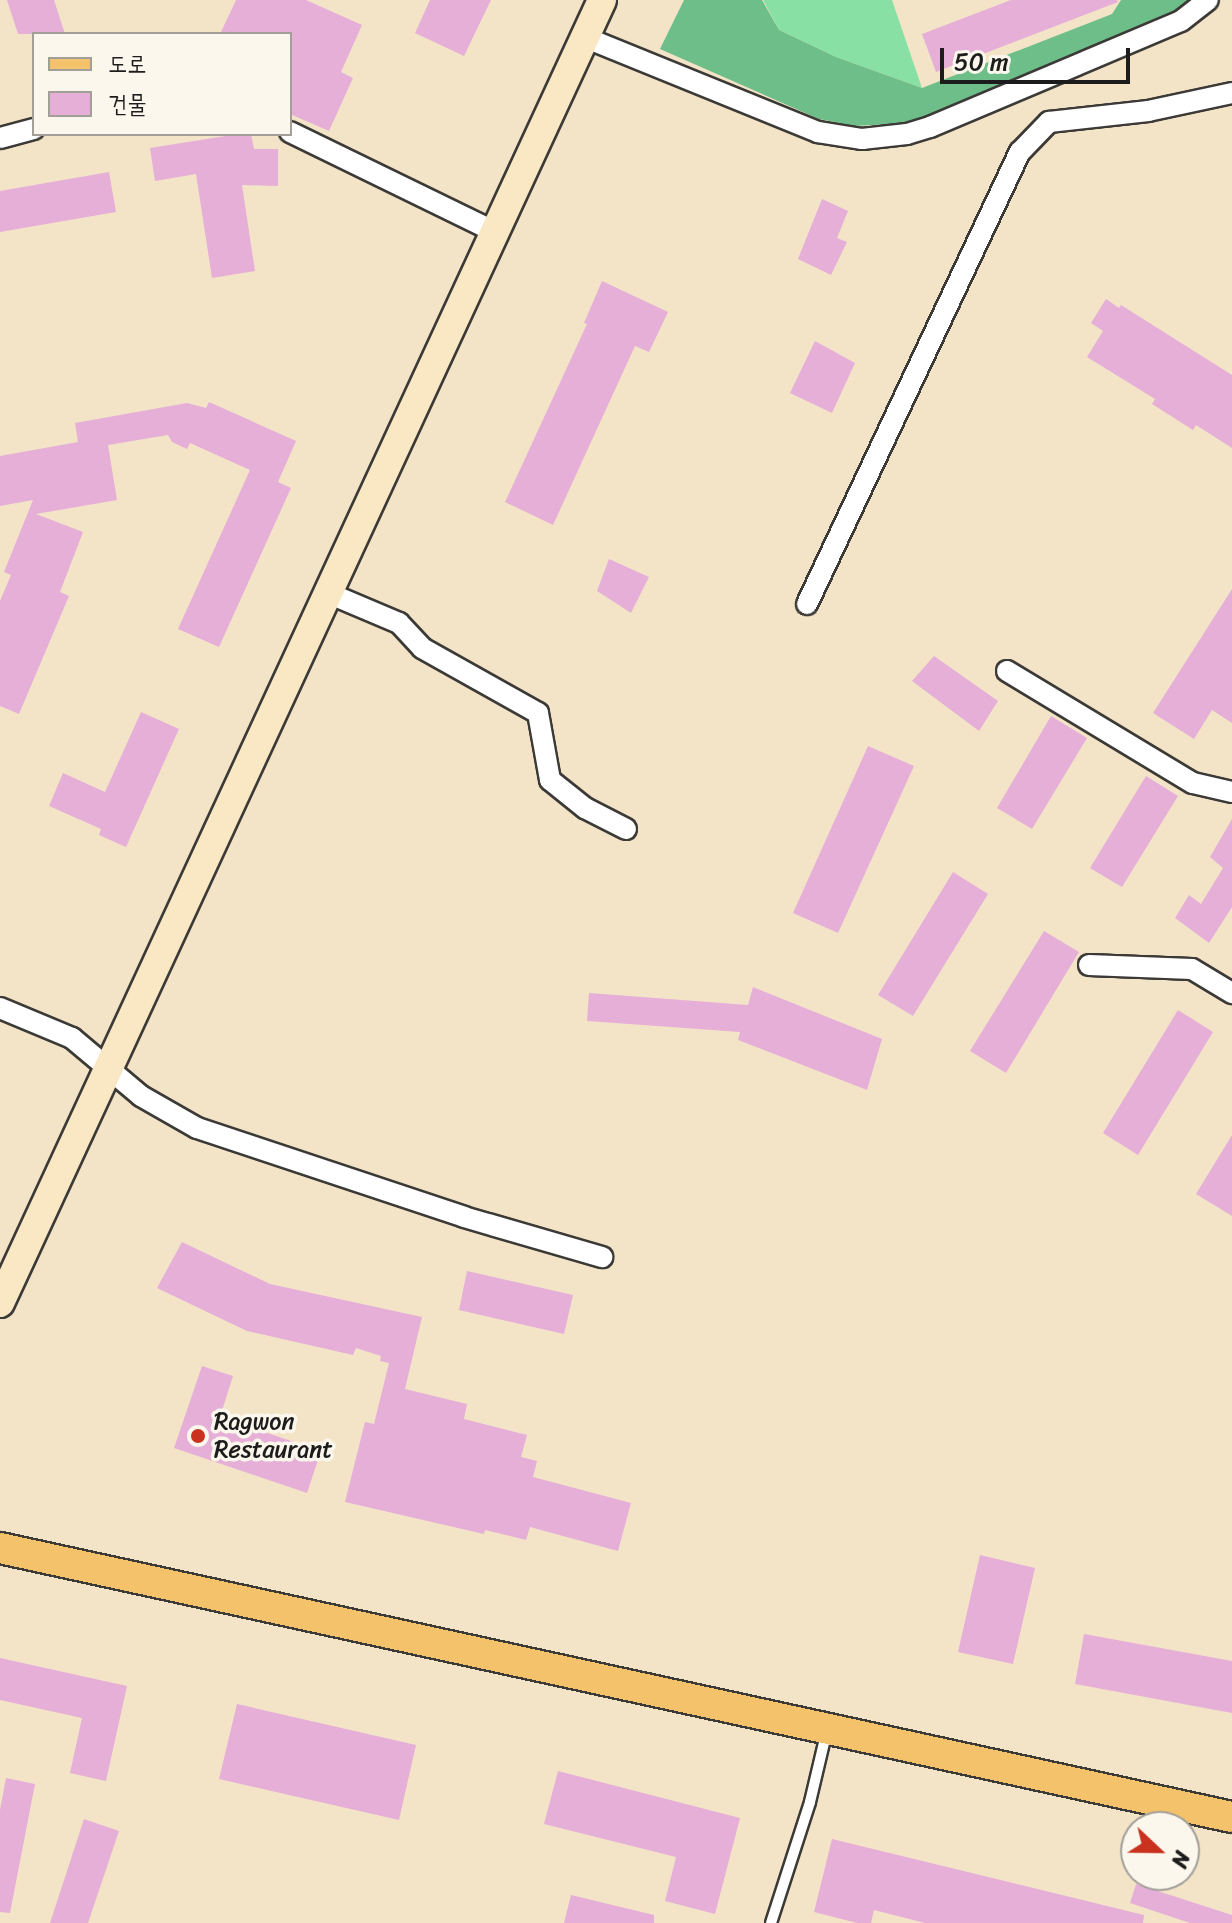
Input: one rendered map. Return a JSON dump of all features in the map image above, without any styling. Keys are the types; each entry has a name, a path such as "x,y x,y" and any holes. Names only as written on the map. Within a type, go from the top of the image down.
{"main road":[{"path":"0,1303 602,0"},
{"path":"0,1548 1232,1817"}],"street":[{"path":"584,37 818,132 862,139 907,134 930,127 1181,21 1208,0"},
{"path":"807,604 1020,152 1049,122 1148,111 1232,93"},
{"path":"0,138 32,130"},
{"path":"292,133 495,232"},
{"path":"328,593 399,623 422,648 538,713 550,780 585,808 626,829"},
{"path":"1007,671 1193,783 1232,792"},
{"path":"1089,965 1192,969 1232,993"},
{"path":"0,1008 72,1038 108,1065 141,1096 197,1128 464,1217 602,1257"}],"lane":[{"path":"771,1923 810,1802 827,1729"}],"green space":[{"path":"684,0 762,0 779,30 836,57 922,88 1112,14 1121,0 1190,0 1176,12 909,123 855,126 819,119 660,49"},
{"path":"763,0 892,0 922,88 836,57 779,30"}],"building":[{"path":"7,0 54,0 64,32 18,34"},
{"path":"236,0 306,0 362,25 341,72 353,78 329,131 292,115 292,32 221,32"},
{"path":"430,0 491,0 464,56 415,33"},
{"path":"1011,0 1118,2 936,72 922,34"},
{"path":"225,136 251,136 254,149 278,149 278,186 242,185 255,271 212,278 196,174 155,181 150,148"},
{"path":"109,172 116,212 0,232 0,191"},
{"path":"822,199 848,211 837,238 847,242 831,275 798,259"},
{"path":"602,281 668,312 649,352 635,346 553,525 505,502 587,324 584,323"},
{"path":"1106,299 1119,308 1121,305 1232,375 1232,448 1196,425 1193,430 1152,404 1155,399 1087,357 1103,331 1091,323"},
{"path":"815,341 855,363 832,413 790,393"},
{"path":"209,402 296,441 278,482 291,488 219,647 178,629 250,470 190,443 187,449 172,442 168,435 108,445 117,500 36,514 83,532 60,592 69,596 19,714 0,706 0,601 11,575 4,572 33,500 0,506 0,456 78,442 75,423 187,403 206,408"},
{"path":"609,559 649,577 631,613 597,591"},
{"path":"1232,589 1232,723 1212,710 1194,739 1153,713"},
{"path":"934,656 998,701 979,731 912,681"},
{"path":"141,712 179,729 126,847 99,835 101,829 49,806 63,773 105,792"},
{"path":"1051,716 1087,738 1032,829 997,808"},
{"path":"868,746 914,766 838,933 793,913"},
{"path":"1146,776 1178,796 1122,887 1090,868"},
{"path":"1232,819 1232,907 1209,943 1175,918 1189,895 1201,904 1223,868 1210,857"},
{"path":"953,872 988,894 913,1016 878,995"},
{"path":"1044,931 1079,952 1006,1073 970,1051"},
{"path":"753,987 882,1039 867,1090 738,1040 740,1032 587,1021 589,993 748,1005"},
{"path":"1178,1010 1213,1032 1138,1155 1103,1133"},
{"path":"1232,1135 1232,1216 1196,1194"},
{"path":"182,1242 270,1284 422,1317 405,1389 467,1404 464,1419 527,1435 521,1457 537,1461 533,1477 631,1503 618,1551 530,1527 526,1540 485,1530 484,1534 345,1502 365,1422 374,1424 389,1363 380,1361 381,1356 356,1348 353,1355 247,1331 157,1288"},
{"path":"467,1271 573,1295 564,1334 459,1310"},
{"path":"202,1366 233,1376 220,1417 321,1451 307,1493 174,1448"},
{"path":"980,1555 1035,1568 1013,1664 958,1652"},
{"path":"1084,1634 1232,1661 1232,1713 1075,1684"},
{"path":"0,1658 127,1686 106,1781 70,1773 82,1718 0,1700"},
{"path":"237,1704 416,1745 399,1820 219,1779"},
{"path":"558,1771 740,1818 715,1914 665,1901 676,1857 544,1824"},
{"path":"6,1778 35,1784 10,1913 0,1912 0,1810"},
{"path":"84,1819 119,1831 88,1923 50,1923"},
{"path":"832,1839 1144,1915 1143,1923 925,1923 874,1910 871,1923 857,1923 814,1912"},
{"path":"1134,1891 1158,1891 1232,1915 1232,1923 1190,1923 1130,1903"},
{"path":"571,1895 654,1915 654,1923 564,1923"}],"place":[{"name":"Ragwon Restaurant","path":"198,1436"}]}
